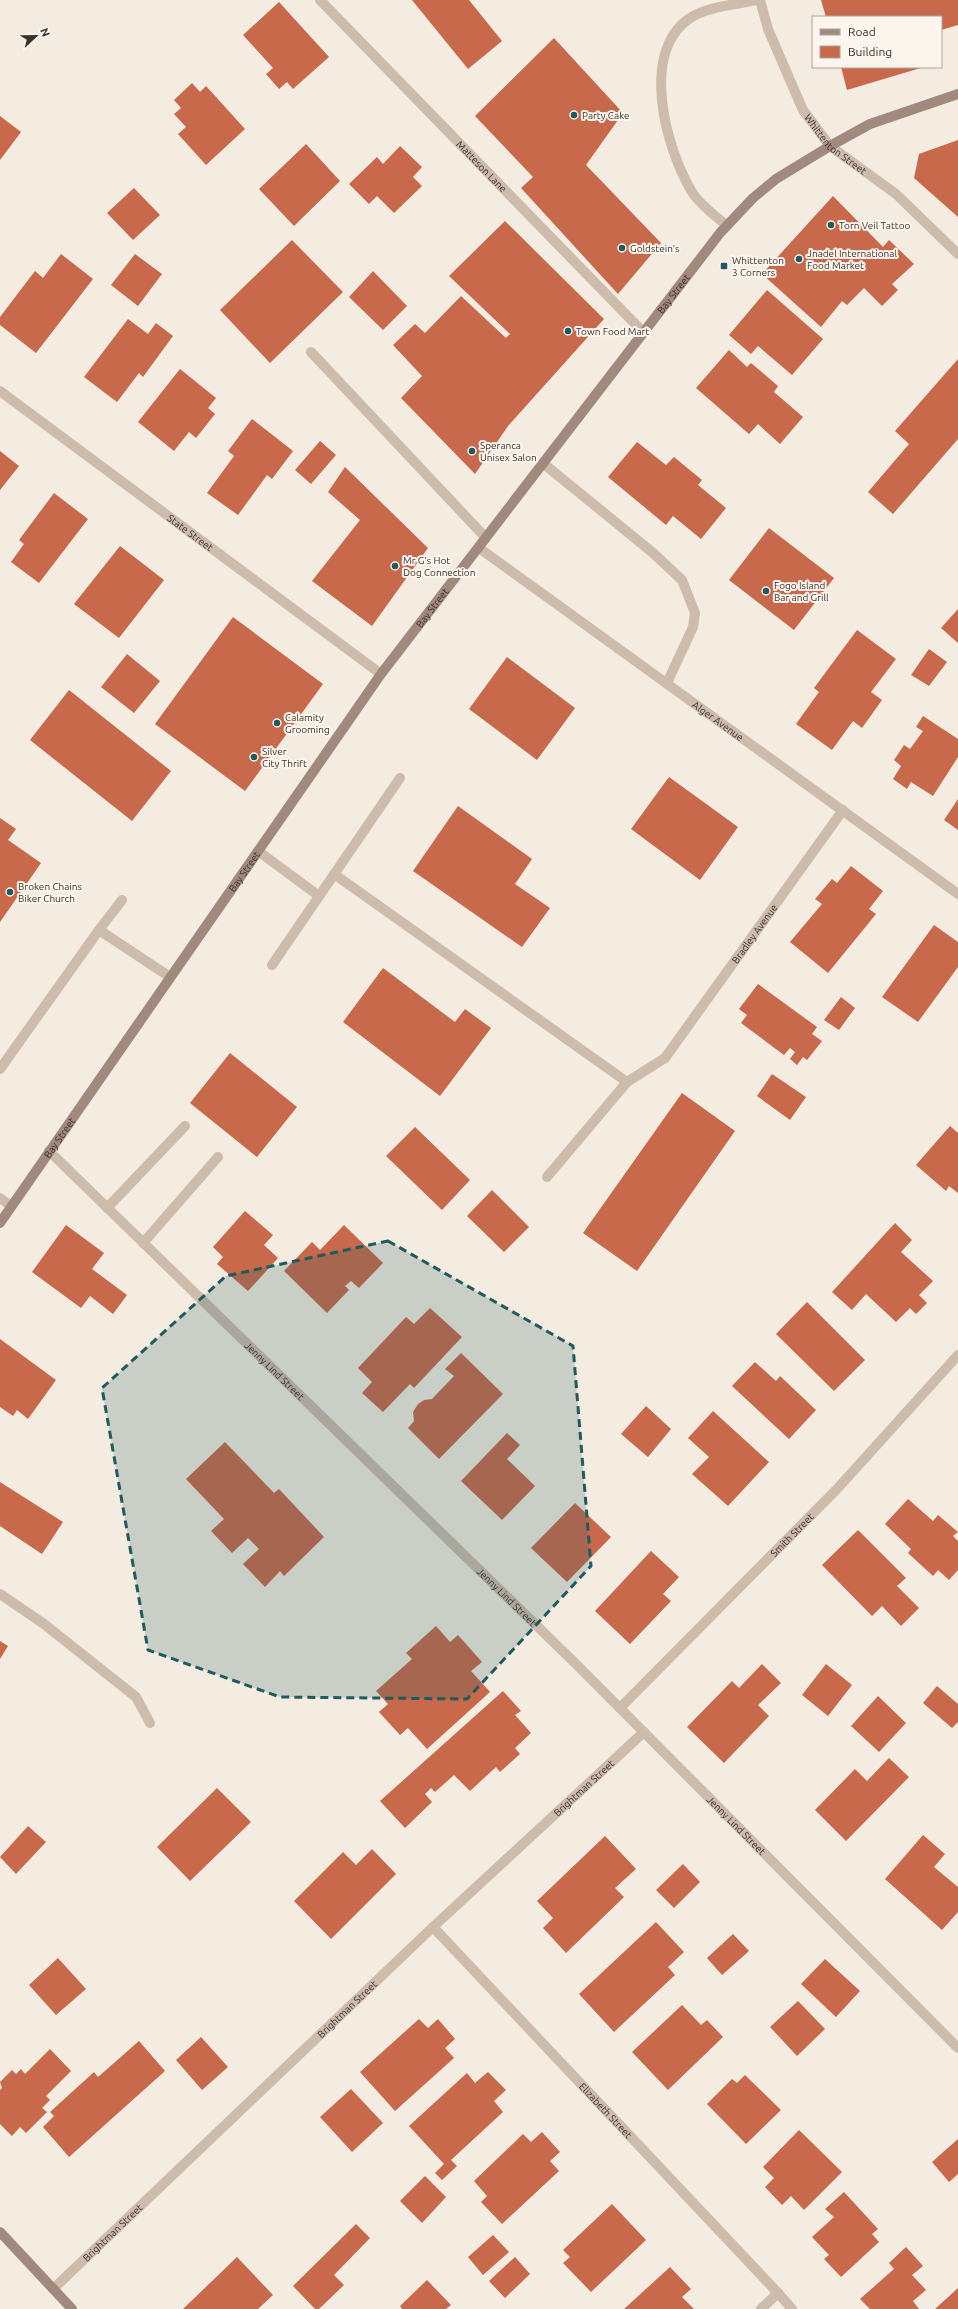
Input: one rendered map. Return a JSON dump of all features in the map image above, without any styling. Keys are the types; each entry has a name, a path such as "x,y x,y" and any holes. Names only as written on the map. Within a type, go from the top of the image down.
{"main road":[{"name":"Bay Street","path":"0,1223 381,674 727,226 753,198 776,179 830,146 870,124 958,94"},
{"path":"0,2232 72,2309"}],"street":[{"name":"Matteson Lane","path":"320,0 644,333"},
{"name":"Whittenton Street","path":"758,0 768,29 803,110 830,146 896,194 958,254"},
{"path":"727,226 692,193 672,148 663,117 662,86 665,49 679,28 691,17 713,10 758,0"},
{"path":"311,352 486,538"},
{"name":"State Street","path":"0,391 381,674"},
{"path":"544,464 652,552 682,580 695,613 693,627 667,683"},
{"name":"Alger Avenue","path":"479,548 958,894"},
{"path":"272,966 400,778"},
{"name":"Bradley Avenue","path":"627,1082 665,1058 843,810"},
{"path":"258,851 319,896"},
{"path":"334,874 627,1082 547,1177"},
{"path":"0,1068 122,900"},
{"path":"99,930 170,977"},
{"path":"107,1208 185,1126"},
{"name":"Jenny Lind Street","path":"49,1151 620,1708 958,2048"},
{"path":"143,1243 218,1156"},
{"path":"0,1198 11,1206"},
{"name":"Smith Street","path":"620,1708 836,1489 958,1355"},
{"path":"0,1594 44,1624 136,1697 150,1723"},
{"name":"Brightman Street","path":"53,2289 433,1927 644,1732"},
{"name":"Elizabeth Street","path":"433,1927 792,2309"},
{"path":"761,2309 778,2293"}],"highlighted area":[{"path":"388,1241 573,1346 591,1566 467,1699 280,1697 148,1650 102,1388 226,1276"}],"building":[{"path":"412,0 469,0 502,41 468,69"},
{"path":"821,0 958,0 958,25 942,30 942,16 826,16"},
{"path":"279,2 329,57 293,89 287,82 279,89 266,74 273,68 243,35"},
{"path":"554,38 623,113 586,165 661,243 618,294 521,188 533,177 475,116"},
{"path":"841,68 921,68 847,90"},
{"path":"192,83 200,92 206,86 245,129 206,165 178,134 186,127 174,114 181,108 174,100"},
{"path":"0,116 21,132 0,160"},
{"path":"958,140 958,217 914,178 919,154"},
{"path":"306,144 340,181 294,226 259,189"},
{"path":"400,146 422,167 413,177 422,186 394,213 377,196 369,204 349,184 377,157 383,164"},
{"path":"134,188 160,215 133,240 107,213"},
{"path":"833,196 883,247 889,240 914,264 892,284 898,290 882,306 864,288 847,305 842,301 821,327 762,274"},
{"path":"505,221 604,319 508,426 475,474 401,398 422,376 393,345 415,324 425,333 461,296 506,338 510,334 449,276"},
{"path":"292,240 343,292 270,363 220,310"},
{"path":"61,254 93,279 36,353 0,325 0,317 35,271 43,278"},
{"path":"135,254 162,274 138,306 111,285"},
{"path":"373,271 407,306 383,330 349,297"},
{"path":"767,290 823,339 792,375 758,346 751,354 729,335"},
{"path":"128,319 148,334 156,323 173,336 143,377 139,373 117,402 84,377"},
{"path":"729,350 747,367 751,363 778,386 774,392 803,417 780,444 758,424 749,434 696,388"},
{"path":"958,359 958,439 893,514 868,492 909,444 895,431"},
{"path":"180,369 216,398 208,408 215,414 196,438 189,432 174,451 138,422"},
{"path":"252,419 293,451 272,479 267,475 238,515 207,493 234,456 228,451"},
{"path":"320,441 336,455 311,484 295,470"},
{"path":"637,442 666,465 674,457 702,480 698,485 726,508 701,539 673,516 666,525 608,477"},
{"path":"0,451 19,466 0,490"},
{"path":"345,467 428,548 372,626 312,581 360,520 328,492"},
{"path":"54,493 88,519 39,583 11,562 24,544 19,540"},
{"path":"769,528 834,578 794,630 729,580"},
{"path":"120,546 164,580 119,638 74,604"},
{"path":"958,609 958,643 941,628"},
{"path":"233,617 323,684 245,791 155,724"},
{"path":"857,630 896,659 871,692 882,700 862,728 853,721 832,750 796,724 819,692 814,688"},
{"path":"929,649 947,662 929,686 911,675"},
{"path":"127,654 160,681 134,713 101,687"},
{"path":"507,657 575,708 537,760 469,709"},
{"path":"69,690 171,771 132,821 30,740"},
{"path":"923,716 958,739 958,757 933,796 911,782 907,789 893,779 901,766 894,760 904,745 910,749 923,731 916,727"},
{"path":"669,777 738,827 700,880 631,829"},
{"path":"958,799 958,830 944,820"},
{"path":"458,806 532,859 515,884 550,908 522,947 413,871"},
{"name":"Broken Chains Biker Church","path":"0,818 16,829 8,840 41,863 0,922"},
{"path":"851,866 883,891 869,909 876,914 828,973 790,942 822,904 815,899 832,879 837,883"},
{"path":"934,925 958,942 958,967 918,1022 882,997"},
{"path":"383,968 455,1022 465,1009 491,1028 440,1096 343,1022"},
{"path":"758,984 817,1027 812,1034 822,1041 807,1060 803,1057 797,1065 790,1059 795,1052 790,1048 784,1055 741,1023 747,1015 739,1009"},
{"path":"841,997 855,1008 839,1030 824,1020"},
{"path":"230,1053 297,1107 257,1157 190,1103"},
{"path":"772,1074 806,1097 790,1120 757,1096"},
{"path":"682,1093 735,1131 637,1271 583,1233"},
{"path":"950,1126 958,1133 958,1193 949,1186 946,1191 916,1165"},
{"path":"415,1127 470,1180 442,1210 386,1156"},
{"path":"492,1190 529,1227 504,1252 467,1216"},
{"path":"245,1211 273,1235 264,1245 278,1258 248,1291 217,1264 223,1257 213,1247"},
{"path":"895,1223 912,1240 901,1252 933,1281 919,1295 927,1303 916,1314 910,1308 896,1322 866,1294 852,1310 832,1292"},
{"path":"66,1225 104,1253 92,1269 127,1295 113,1314 90,1296 81,1308 32,1272"},
{"path":"344,1225 383,1263 359,1288 351,1281 345,1286 349,1290 327,1313 284,1271 312,1242 320,1250"},
{"path":"807,1302 865,1360 834,1391 776,1334"},
{"path":"430,1308 462,1337 414,1388 410,1384 383,1412 362,1393 372,1382 358,1368 406,1317 414,1324"},
{"path":"0,1339 56,1380 28,1419 17,1410 13,1416 0,1407"},
{"path":"461,1353 503,1394 439,1459 408,1428 414,1421 413,1412 418,1404 424,1400 432,1399 454,1376 445,1369"},
{"path":"755,1362 776,1381 780,1376 816,1410 789,1439 732,1386"},
{"path":"646,1406 671,1429 648,1457 621,1434"},
{"path":"713,1411 769,1462 728,1506 692,1474 709,1457 688,1438"},
{"path":"507,1433 520,1445 507,1459 535,1486 502,1520 461,1481"},
{"path":"225,1442 274,1493 279,1489 324,1537 284,1576 280,1571 265,1587 243,1564 259,1549 248,1538 232,1553 211,1531 224,1519 186,1479"},
{"path":"0,1482 63,1522 42,1554 0,1526"},
{"path":"908,1499 933,1521 938,1515 958,1532 953,1536 958,1541 958,1570 949,1580 938,1570 933,1576 908,1553 911,1549 885,1524"},
{"path":"575,1503 611,1537 567,1582 531,1548"},
{"path":"858,1530 906,1578 897,1586 919,1608 901,1626 882,1606 872,1616 822,1565"},
{"path":"651,1551 679,1577 663,1594 671,1601 630,1644 595,1611"},
{"path":"436,1626 450,1642 458,1635 482,1662 471,1671 490,1692 427,1749 408,1728 400,1735 379,1712 388,1704 376,1691 412,1659 406,1653"},
{"path":"0,1641 8,1646 0,1659"},
{"path":"762,1664 781,1683 758,1705 769,1716 724,1763 687,1727 732,1681 739,1688"},
{"path":"826,1664 852,1685 828,1716 802,1695"},
{"path":"937,1686 958,1704 958,1722 952,1728 923,1703"},
{"path":"503,1691 521,1711 515,1715 531,1733 515,1748 520,1754 500,1772 496,1767 470,1791 454,1775 435,1792 431,1788 425,1794 432,1802 405,1828 380,1801"},
{"path":"878,1696 906,1723 879,1752 851,1726"},
{"path":"889,1758 909,1777 846,1841 815,1810 855,1769 867,1781"},
{"path":"217,1788 251,1822 190,1881 157,1847"},
{"path":"28,1826 46,1842 16,1874 0,1857"},
{"path":"923,1835 945,1854 934,1867 958,1887 958,1912 942,1930 885,1879"},
{"path":"605,1836 636,1869 615,1888 624,1897 566,1953 543,1928 553,1918 537,1901"},
{"path":"372,1849 396,1874 331,1939 294,1901 343,1852 356,1865"},
{"path":"683,1864 700,1882 674,1908 656,1890"},
{"path":"656,1922 684,1952 668,1967 675,1975 614,2032 579,1994"},
{"path":"733,1934 749,1951 722,1975 707,1958"},
{"path":"58,1958 86,1989 56,2015 29,1985"},
{"path":"825,1959 860,1991 836,2017 801,1984"},
{"path":"798,2001 825,2029 797,2056 770,2027"},
{"path":"682,2005 701,2025 707,2020 723,2037 668,2090 632,2052"},
{"path":"419,2019 428,2028 438,2019 455,2039 445,2048 454,2058 395,2111 360,2072"},
{"path":"201,2037 228,2067 202,2090 176,2060"},
{"path":"139,2041 165,2071 69,2157 43,2127 54,2116 50,2112 94,2072 98,2077"},
{"path":"50,2049 71,2071 46,2096 50,2100 42,2108 47,2112 26,2133 20,2127 12,2136 0,2124 0,2090 2,2088 0,2082 12,2070 16,2074 21,2069 25,2074"},
{"path":"488,2072 506,2090 494,2101 503,2112 451,2160 457,2166 442,2180 435,2173 444,2164 409,2126 467,2073 475,2083"},
{"path":"745,2075 781,2110 746,2144 707,2104 732,2079 737,2083"},
{"path":"351,2089 383,2123 352,2152 320,2117"},
{"path":"799,2130 842,2172 804,2210 791,2196 782,2205 765,2187 774,2178 763,2167"},
{"path":"542,2132 560,2152 550,2161 559,2171 502,2224 481,2202 487,2196 474,2181 523,2134 531,2142"},
{"path":"958,2139 958,2174 949,2182 932,2162"},
{"path":"425,2176 446,2197 422,2223 400,2201"},
{"path":"844,2192 878,2229 872,2234 879,2242 841,2277 824,2259 829,2255 812,2237 834,2217 825,2209"},
{"path":"612,2204 646,2240 591,2292 563,2263 570,2257 563,2250"},
{"path":"356,2224 370,2238 334,2275 344,2285 319,2309 315,2309 293,2286"},
{"path":"493,2235 509,2252 483,2275 468,2257"},
{"path":"906,2247 923,2266 912,2275 926,2290 913,2301 919,2309 870,2309 860,2299 894,2269 889,2263"},
{"path":"237,2257 273,2295 258,2309 183,2309"},
{"path":"515,2257 530,2274 505,2298 489,2281"},
{"path":"670,2267 691,2289 682,2297 694,2309 624,2309"},
{"path":"427,2280 451,2305 446,2309 402,2309 400,2306"},
{"path":"958,2288 958,2309 935,2309"}],"place":[{"name":"Party Cake","path":"574,115"},
{"name":"Torn Veil Tattoo","path":"831,225"},
{"name":"Goldstein's","path":"622,248"},
{"name":"Jnadel International Food Market","path":"799,259"},
{"name":"Whittenton 3 Corners","path":"724,266"},
{"name":"Town Food Mart","path":"568,331"},
{"name":"Speranca Unisex Salon","path":"472,451"},
{"name":"Mr G's Hot Dog Connection","path":"395,566"},
{"name":"Fogo Island Bar and Grill","path":"766,591"},
{"name":"Calamity Grooming","path":"277,723"},
{"name":"Silver City Thrift","path":"254,757"},
{"name":"Broken Chains Biker Church","path":"10,892"}]}
